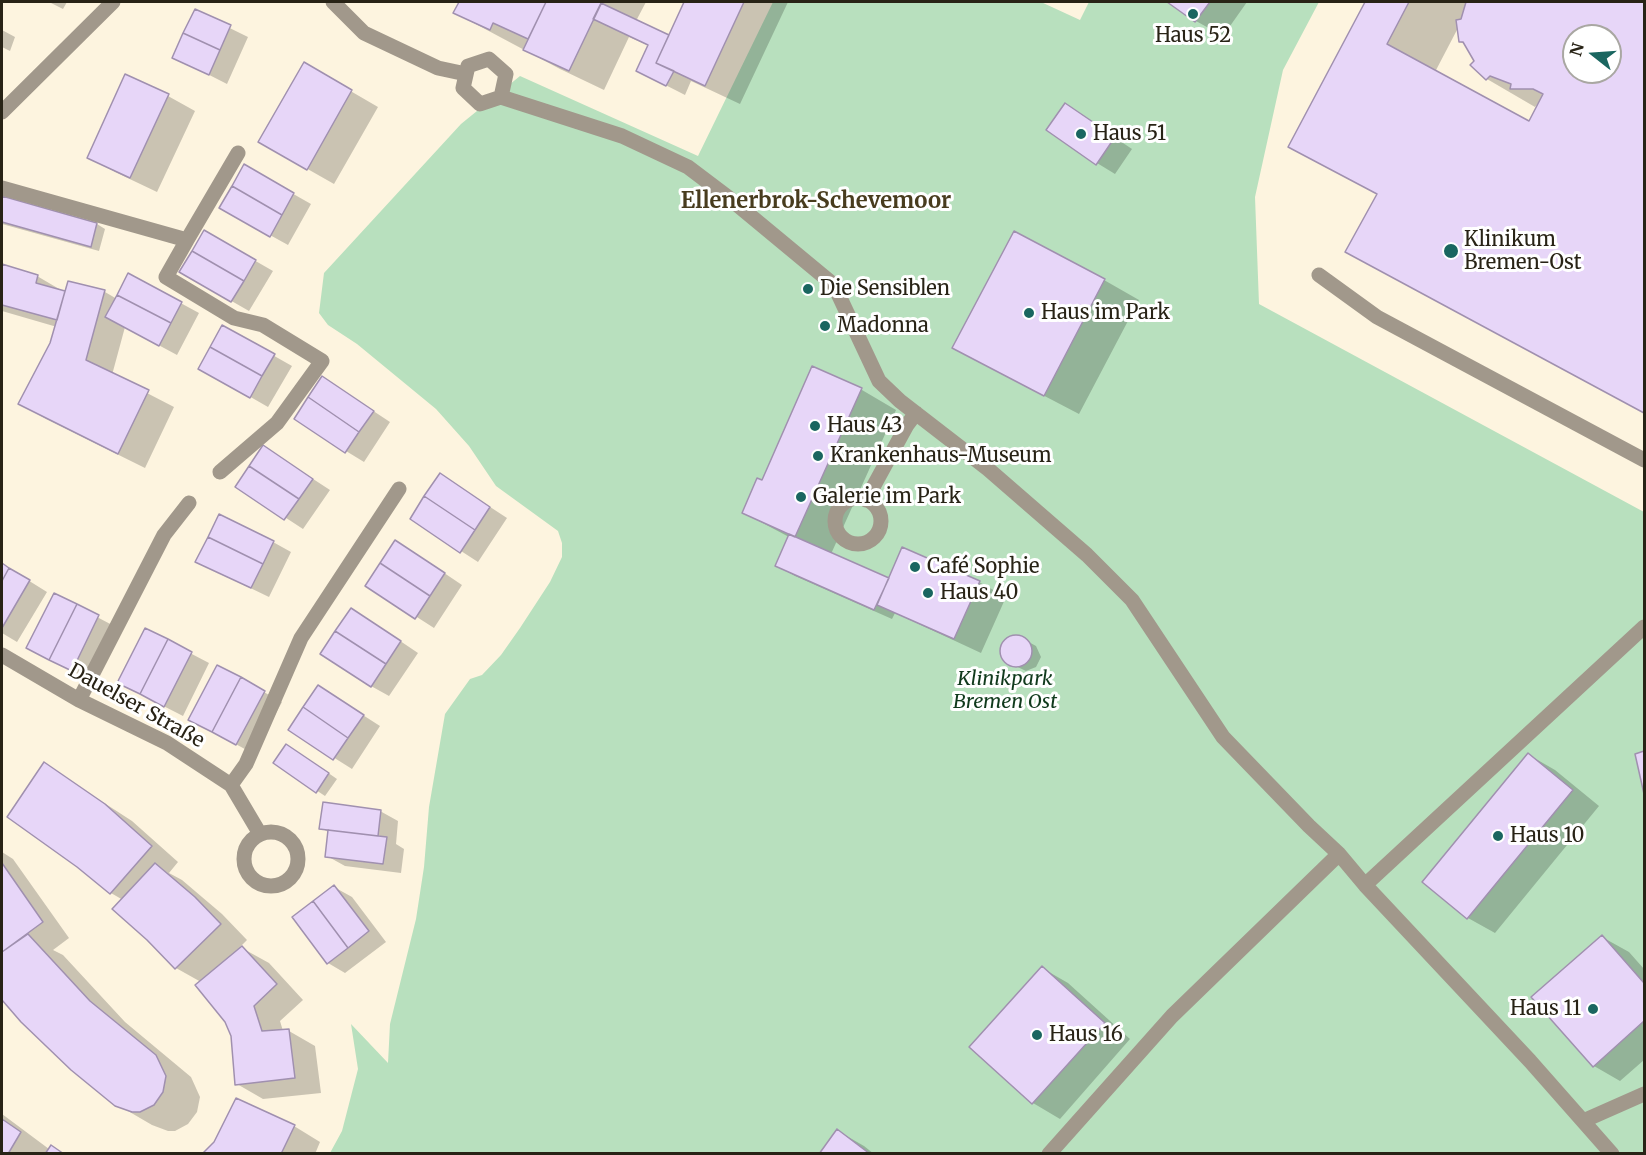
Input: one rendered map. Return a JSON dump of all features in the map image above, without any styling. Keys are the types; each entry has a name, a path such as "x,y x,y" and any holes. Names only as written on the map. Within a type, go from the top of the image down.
{"street":[{"path":"2,112 113,2"},
{"path":"333,2 364,33 438,68 465,74"},
{"path":"501,97 506,74 489,59 468,66 463,88 480,104 501,97 622,136 688,167 834,285 879,381 1060,531 1132,600 1222,737 1339,854 1612,1154"},
{"path":"220,472 277,423 322,361 263,325 234,318 166,277 238,153"},
{"path":"2,188 187,240"},
{"path":"1319,275 1377,316 1644,460"},
{"path":"866,500 907,425 916,413"},
{"path":"231,785 246,764 301,638 399,489"},
{"path":"79,700 164,535 189,503"},
{"path":"1365,885 1644,627"},
{"name":"Dauelser Straße","path":"2,655 79,700 167,743 231,785 260,834"},
{"path":"1049,1154 1172,1016 1339,854"},
{"path":"1583,1121 1644,1094"}],"green space":[{"name":"Klinikpark Bremen Ost","path":"773,2 1041,2 1080,20 1089,2 1319,2 1283,70 1255,197 1259,304 1644,512 1644,1153 330,1153 342,1131 358,1069 351,1024 388,1063 390,1024 416,919 424,867 429,807 445,714 470,679 482,675 501,655 520,628 550,582 562,557 562,543 558,531 496,486 469,446 436,409 357,344 328,325 319,313 324,273 461,124 520,76 698,156"}],"building":[{"path":"459,2 546,2 528,39 493,23 490,30 453,13"},
{"path":"546,2 602,2 569,71 523,50"},
{"path":"684,2 744,2 705,86 656,63"},
{"name":"Haus 52","path":"1167,2 1210,2 1195,22"},
{"name":"Klinikum Bremen-Ost","path":"1365,2 1409,2 1387,44 1529,121 1543,94 1533,89 1510,89 1511,84 1490,76 1486,80 1470,65 1474,61 1463,42 1459,42 1456,20 1461,19 1466,2 1644,2 1644,413 1345,252 1377,194 1288,147"},
{"path":"601,3 669,35 656,63 674,71 666,86 636,71 648,45 593,19"},
{"path":"195,9 231,25 220,50 183,33"},
{"path":"183,33 220,50 209,75 172,58"},
{"path":"304,62 352,90 307,170 258,142"},
{"path":"125,74 169,94 130,178 87,158"},
{"name":"Haus 51","path":"1065,103 1115,137 1096,165 1046,130"},
{"path":"244,164 294,193 282,215 232,186"},
{"path":"232,186 282,215 270,237 219,208"},
{"path":"2,196 97,223 91,247 2,222"},
{"path":"204,230 256,260 244,281 192,251"},
{"name":"Haus im Park","path":"1014,231 1105,279 1044,396 952,348"},
{"path":"192,251 244,281 231,302 179,272"},
{"path":"2,264 38,275 36,283 65,291 57,320 2,305"},
{"path":"128,273 182,302 171,323 117,295"},
{"path":"68,281 105,290 86,360 149,390 118,454 18,404 50,343"},
{"path":"117,295 171,323 159,346 105,317"},
{"path":"222,325 275,354 262,376 210,347"},
{"path":"210,347 262,376 250,398 198,369"},
{"name":"Haus 43","path":"812,366 862,388 795,537 742,513 757,478 762,480"},
{"path":"322,376 374,411 359,432 308,397"},
{"path":"308,397 359,432 345,453 294,419"},
{"path":"263,445 313,479 299,499 249,466"},
{"path":"249,466 299,499 284,520 235,487"},
{"path":"440,473 490,507 475,530 424,496"},
{"path":"424,496 475,530 460,553 410,519"},
{"path":"219,514 274,541 263,564 208,537"},
{"path":"789,534 889,578 874,610 775,566"},
{"path":"208,537 263,564 251,588 195,562"},
{"path":"395,540 445,573 430,596 380,563"},
{"name":"Haus 40","path":"902,547 980,581 954,639 877,605"},
{"path":"2,563 9,568 2,581"},
{"path":"380,563 430,596 415,619 365,586"},
{"path":"9,568 30,580 2,628 2,581"},
{"path":"54,593 77,604 49,660 26,648"},
{"path":"77,604 99,615 72,671 49,660"},
{"path":"351,608 401,641 386,664 335,631"},
{"path":"145,628 168,639 140,694 117,683"},
{"path":"335,631 386,664 371,687 320,654"},
{"path":"1016,635 1027,640 1032,651 1027,662 1016,667 1005,662 1000,651 1005,640"},
{"path":"168,639 192,652 164,707 140,694"},
{"path":"217,665 241,677 212,732 188,720"},
{"path":"241,677 265,691 236,745 212,732"},
{"path":"318,685 364,715 348,738 303,707"},
{"path":"303,707 348,738 333,760 288,730"},
{"path":"286,744 329,773 316,793 273,763"},
{"path":"1644,751 1644,794 1635,754"},
{"name":"Haus 10","path":"1528,753 1573,790 1467,919 1422,882"},
{"path":"44,762 105,804 152,846 110,894 77,867 7,817"},
{"path":"323,802 381,810 378,836 319,829"},
{"path":"328,830 387,837 383,864 325,857"},
{"path":"2,863 43,922 2,952"},
{"path":"155,863 195,897 221,924 175,969 112,909"},
{"path":"334,885 369,931 348,948 313,901"},
{"path":"313,901 348,948 327,964 292,917"},
{"path":"28,934 90,1001 156,1055 166,1076 163,1092 154,1105 140,1112 132,1112 115,1106 71,1070 21,1022 2,1000 2,952"},
{"name":"Haus 11","path":"1602,935 1644,983 1644,1021 1593,1067 1531,997"},
{"path":"242,946 277,984 254,1006 262,1031 289,1029 295,1078 235,1085 231,1036 225,1022 195,985"},
{"name":"Haus 16","path":"1042,966 1105,1023 1032,1104 969,1047"},
{"path":"236,1098 295,1125 281,1154 202,1154 214,1142"},
{"path":"2,1119 21,1132 8,1154 2,1154"},
{"path":"837,1129 870,1154 819,1154"},
{"path":"51,1145 64,1154 45,1154"}],"place":[{"name":"Haus 52","path":"1193,14"},
{"name":"Haus 51","path":"1081,134"},
{"name":"Klinikum Bremen-Ost","path":"1451,251"},
{"name":"Die Sensiblen","path":"808,289"},
{"name":"Haus im Park","path":"1029,313"},
{"name":"Madonna","path":"825,326"},
{"name":"Haus 43","path":"815,426"},
{"name":"Krankenhaus-Museum","path":"818,456"},
{"name":"Galerie im Park","path":"801,497"},
{"name":"Café Sophie","path":"915,567"},
{"name":"Haus 40","path":"928,593"},
{"name":"Haus 10","path":"1498,836"},
{"name":"Haus 11","path":"1593,1009"},
{"name":"Haus 16","path":"1037,1035"}],"district":[{"name":"Ellenerbrok-Schevemoor","path":"816,202"}]}
